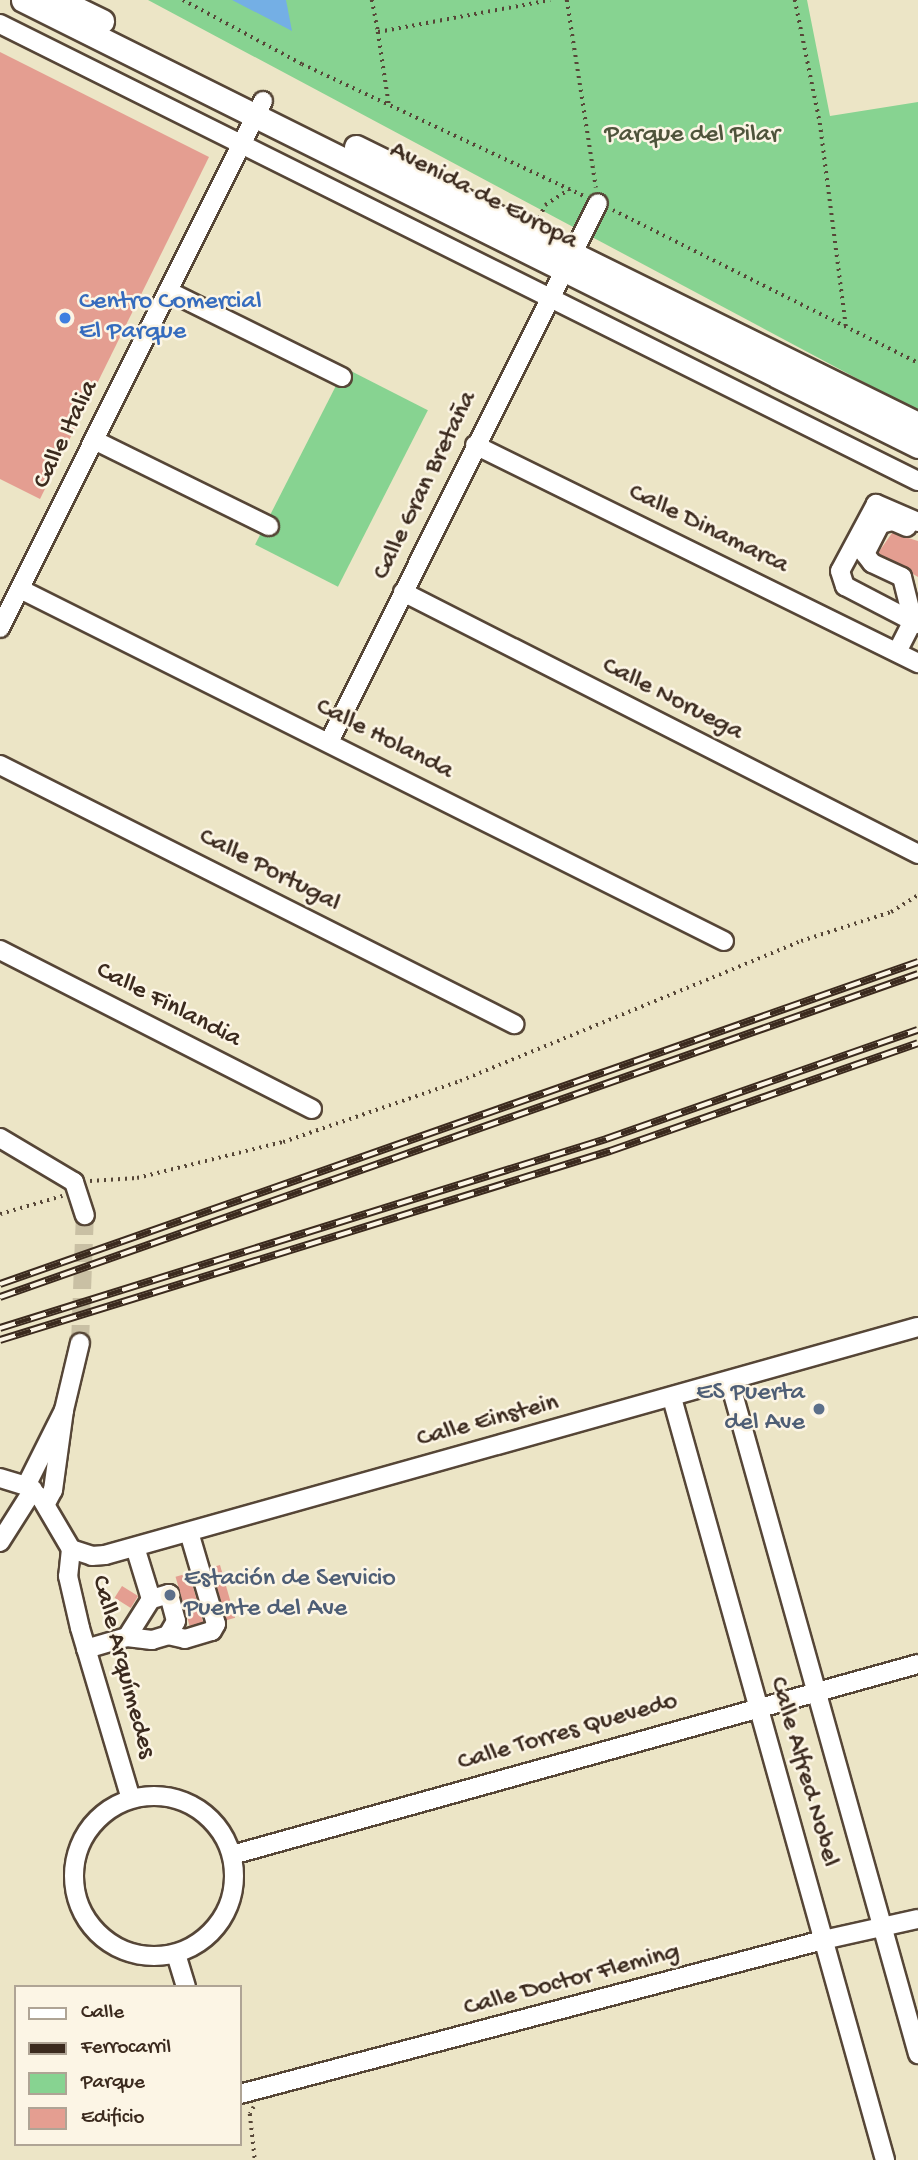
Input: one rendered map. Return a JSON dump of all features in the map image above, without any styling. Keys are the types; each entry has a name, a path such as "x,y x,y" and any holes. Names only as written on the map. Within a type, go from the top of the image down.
{"main road":[{"name":"Avenida de Europa","path":"23,0 532,234 566,260 918,446"},
{"name":"Avenida de Europa","path":"59,0 259,108 566,260 918,424"}],"street":[{"path":"0,24 918,481"},
{"name":"Calle Italia","path":"0,628 259,108"},
{"name":"Calle Gran Bretaña","path":"330,742 548,296 598,203"},
{"path":"167,291 342,377"},
{"path":"94,440 270,526"},
{"name":"Calle Dinamarca","path":"475,445 918,663"},
{"path":"915,623 845,586 840,571 876,504 918,522"},
{"path":"897,652 915,623 902,577 872,563 865,554 876,529 886,520 918,533"},
{"name":"Calle Holanda","path":"20,589 724,941"},
{"name":"Calle Noruega","path":"403,592 918,854"},
{"name":"Calle Portugal","path":"0,765 514,1024"},
{"name":"Calle Finlandia","path":"0,950 312,1109"},
{"path":"0,1138 71,1181 85,1215"},
{"name":"Calle Einstein","path":"71,1549 92,1556 189,1532 918,1327"},
{"path":"46,1503 53,1490 64,1410 80,1343"},
{"name":"Calle Alfred Nobel","path":"730,1382 918,2054"},
{"name":"Calle Alfred Nobel","path":"672,1398 885,2160"},
{"path":"0,1542 29,1488 64,1410"},
{"path":"0,1478 29,1488 46,1503 71,1549"},
{"path":"86,1648 127,1637 152,1640 168,1635 185,1639 212,1631 216,1624 189,1532"},
{"path":"135,1546 151,1599"},
{"name":"Calle Arquímedes","path":"71,1549 68,1576 86,1648 131,1798"},
{"path":"127,1637 151,1599 169,1594 176,1621 168,1635"},
{"name":"Calle Torres Quevedo","path":"232,1855 918,1664"},
{"path":"157,1795 193,1806 221,1831 232,1855 235,1880 230,1904 218,1926 199,1943 176,1954 149,1957 122,1950 93,1927 82,1912 74,1885 76,1857 87,1831 106,1811 131,1798 157,1795"},
{"name":"Calle Doctor Fleming","path":"242,2094 265,2091 823,1940 918,1920"},
{"path":"176,1954 185,1985"}],"path":[{"path":"183,0 389,105 570,189 918,363"},
{"path":"372,0 389,105"},
{"path":"378,32 550,0"},
{"path":"568,0 598,203"},
{"path":"795,0 820,123 846,327"},
{"path":"532,234 545,205 570,189"},
{"path":"0,1214 71,1181 136,1178 283,1142 460,1081 789,945 891,912 918,895"},
{"path":"255,2160 250,2114 265,2091"}],"green space":[{"name":"Parque del Pilar","path":"148,0 807,0 830,116 918,102 918,411"},
{"path":"345,368 428,410 338,587 255,544"}],"water":[{"path":"232,0 286,0 292,31"}],"building":[{"name":"Centro Comercial El Parque","path":"0,52 209,157 40,499 0,479"},
{"path":"892,533 918,541 918,577 878,553"},
{"path":"220,1565 235,1618 227,1620 211,1567"},
{"path":"189,1573 203,1622 190,1626 176,1577"},
{"path":"122,1586 138,1596 131,1608 115,1598"}],"tunnel":[{"path":"80,1343 85,1215"}],"railway":[{"path":"0,1284 918,962"},
{"path":"0,1297 918,974"},
{"path":"0,1328 606,1139 918,1030"},
{"path":"0,1340 610,1151 918,1043"}],"place":[{"name":"Centro Comercial El Parque","path":"65,318"},
{"name":"ES Puerta del Ave","path":"819,1409"},
{"name":"Estación de Servicio Puente del Ave","path":"170,1595"}]}
